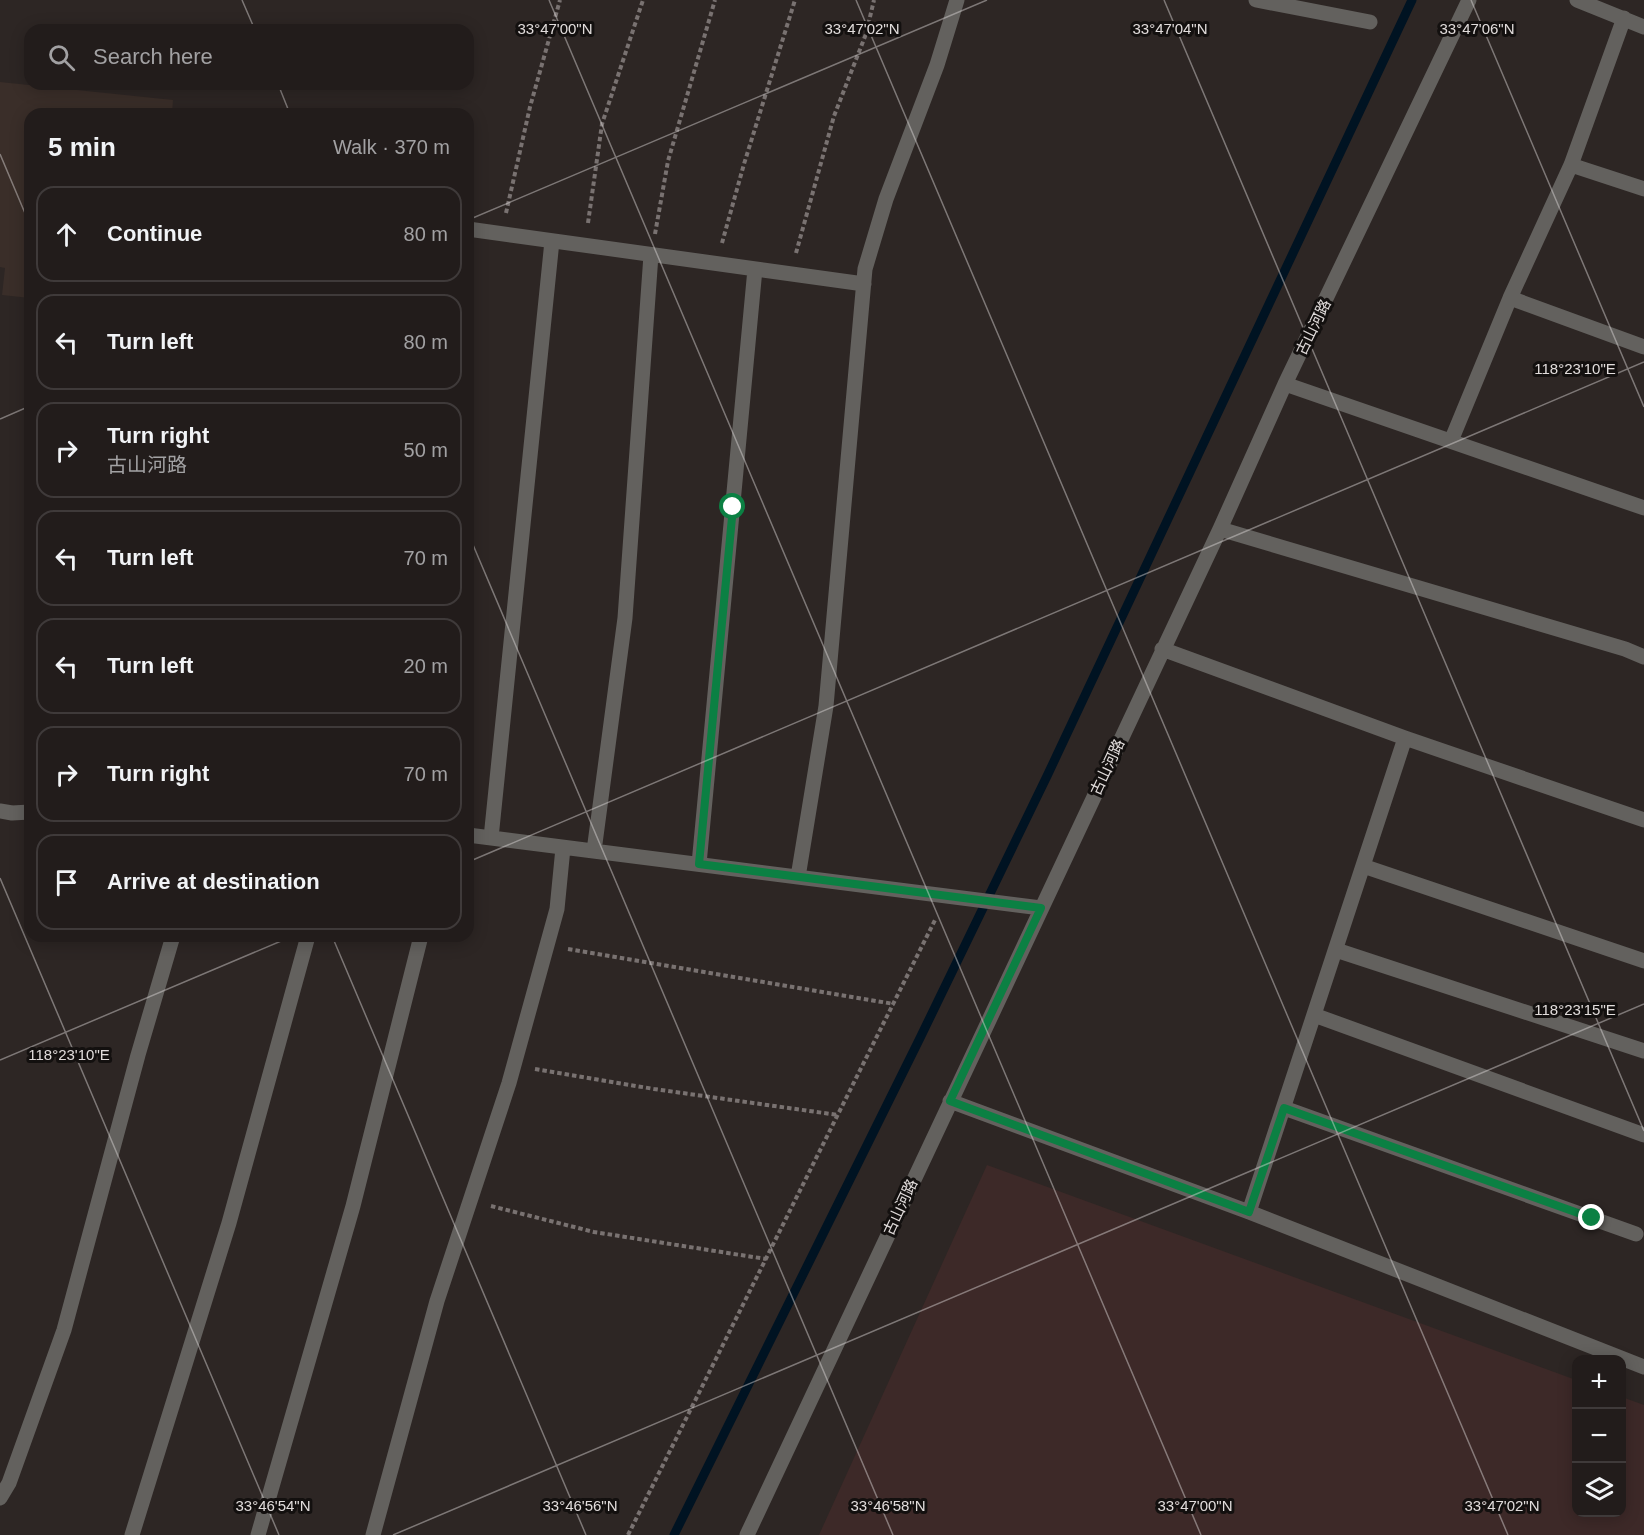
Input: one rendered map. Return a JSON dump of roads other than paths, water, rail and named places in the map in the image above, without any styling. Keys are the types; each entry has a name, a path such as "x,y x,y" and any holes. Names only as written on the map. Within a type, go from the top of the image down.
{"street":[{"path":"798,877 826,706 865,269 886,199 937,65 957,0"},
{"path":"1256,0 1370,22"},
{"name":"古山河路","path":"747,1535 1220,529 1285,384 1469,0"},
{"path":"1577,0 1644,27"},
{"path":"1451,441 1510,298 1571,165 1624,18"},
{"path":"1571,165 1644,189"},
{"path":"474,230 864,284"},
{"path":"491,838 552,241"},
{"path":"594,852 624,618 651,255"},
{"path":"699,864 755,270"},
{"path":"1510,298 1644,347"},
{"path":"1285,384 1644,508"},
{"path":"1220,529 1625,649 1644,657"},
{"path":"1162,649 1406,738 1644,820"},
{"path":"1249,1212 1406,738"},
{"path":"0,811 24,812"},
{"path":"474,837 1041,908"},
{"path":"373,1535 437,1301 513,1065 557,909 563,848"},
{"path":"1364,866 1644,961"},
{"path":"0,1498 9,1483 64,1330 138,1055 171,942"},
{"path":"132,1535 229,1223 306,942"},
{"path":"258,1535 353,1206 419,942"},
{"path":"1336,950 1644,1051"},
{"path":"1314,1015 1644,1135"},
{"path":"950,1101 1249,1212 1644,1367"},
{"path":"1284,1108 1636,1234"}],"waterway":[{"path":"674,1535 1048,774 1412,0"}]}
